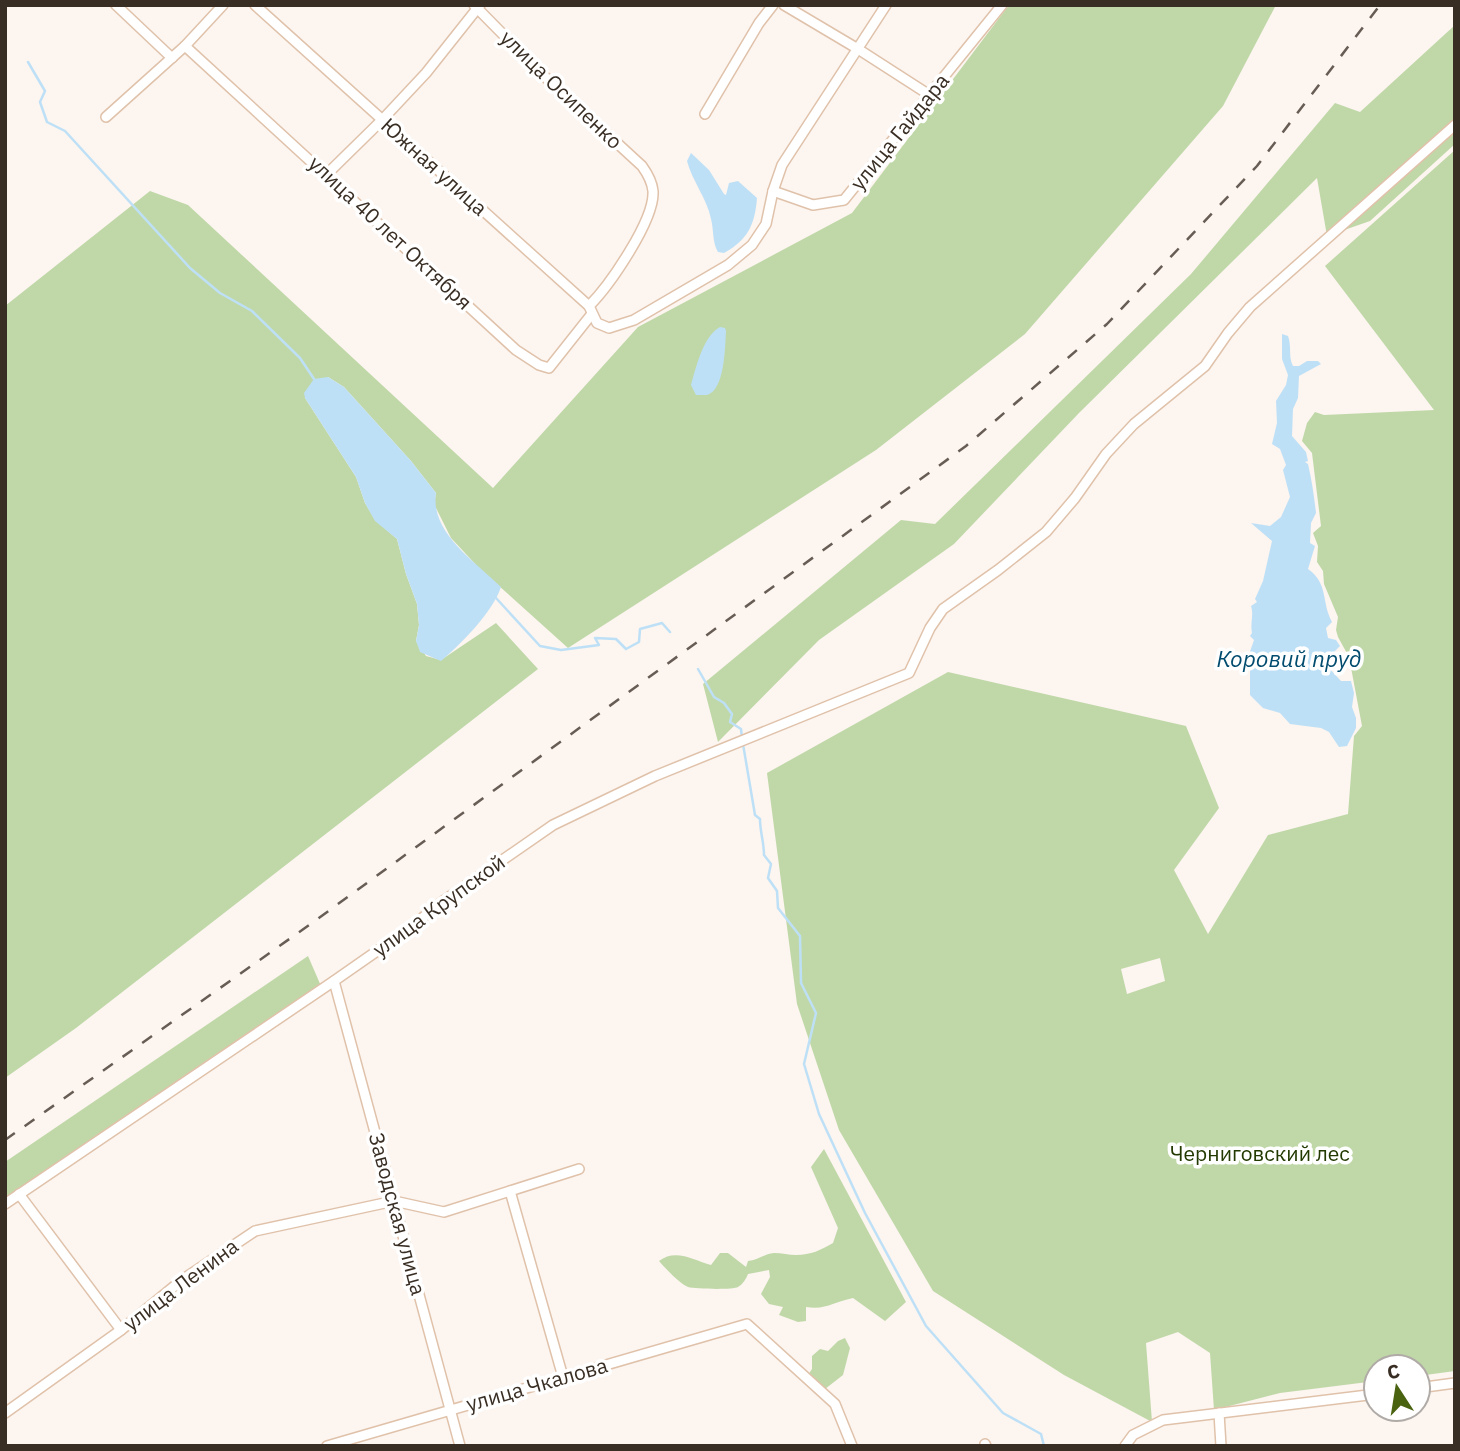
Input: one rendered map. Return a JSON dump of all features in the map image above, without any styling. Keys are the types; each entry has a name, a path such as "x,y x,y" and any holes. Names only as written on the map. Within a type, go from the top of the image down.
{"street":[{"path":"116,5 172,58"},
{"path":"106,117 185,46 223,5"},
{"name":"Южная улица","path":"256,5 590,311 597,323 609,328 634,320 728,265 752,245 766,224 773,191"},
{"path":"705,114 759,23 773,5"},
{"path":"784,5 931,96"},
{"path":"773,191 782,165 886,5"},
{"name":"улица Гайдара","path":"773,191 813,205 844,200 931,96 1002,5"},
{"path":"326,175 426,73 477,6"},
{"name":"улица Осипенко","path":"477,6 543,75 648,174 653,190 651,208 617,271 590,311"},
{"name":"улица 40 лет Октября","path":"185,46 516,350 539,365 549,368 590,311"},
{"name":"улица Крупской","path":"5,1204 334,982 553,825 655,776 909,673 930,628 943,609 1046,532 1105,454 1134,424 1205,366 1250,307 1455,125"},
{"name":"Заводская улица","path":"334,982 460,1446"},
{"name":"улица Ленина","path":"5,1413 121,1330 182,1280 255,1231 394,1201 444,1212 579,1169"},
{"path":"510,1191 563,1377"},
{"path":"19,1194 121,1330"},
{"name":"улица Чкалова","path":"327,1446 747,1324 835,1404 852,1446"},
{"path":"1432,1386 1455,1383"},
{"path":"1125,1446 1133,1436 1163,1420 1362,1396"},
{"path":"1219,1413 1220,1446"}],"green space":[{"path":"1009,5 1276,5 1223,106 1025,334 876,450 568,648 479,568 451,538 434,504 436,493 344,387 328,377 305,398 356,477 365,503 375,520 397,539 417,604 419,625 416,641 426,656 441,660 496,623 538,669 76,1028 5,1078 5,306 150,191 188,205 493,488 638,327 852,213"},
{"path":"1455,25 1455,144 1370,221 1327,236 1317,178 1079,413 954,544 819,640 718,742 703,684 901,520 935,524 1191,274 1335,103 1360,112"},
{"name":"Черниговский лес","path":"1455,150 1455,1371 1432,1374 1432,1353 1362,1353 1362,1383 1280,1393 1214,1410 1210,1353 1178,1332 1146,1343 1152,1422 1064,1375 933,1291 839,1130 797,1004 767,773 948,672 1186,726 1219,808 1174,870 1208,934 1268,835 1348,814 1354,736 1362,726 1349,657 1338,637 1338,617 1324,584 1323,571 1317,562 1318,546 1313,533 1321,526 1312,453 1302,441 1307,423 1315,412 1324,415 1434,410 1325,266","holes":["1160,958 1165,981 1127,994 1121,969"]},
{"path":"308,956 321,986 5,1204 5,1162"},
{"path":"824,1149 906,1302 885,1321 853,1298 825,1307 806,1307 806,1321 798,1322 779,1315 783,1307 769,1304 761,1294 770,1277 769,1270 748,1274 735,1288 698,1288 684,1285 659,1261 671,1255 678,1255 711,1265 720,1253 728,1253 746,1267 748,1261 770,1254 806,1254 833,1243 838,1228 811,1167"},
{"path":"845,1338 850,1348 843,1375 825,1389 808,1375 812,1369 812,1356 820,1349 828,1351"}],"water":[{"path":"691,153 709,170 724,194 726,195 729,183 738,181 757,198 749,230 739,243 724,253 718,252 716,248 709,211 689,168 687,161"},
{"path":"720,327 726,331 721,377 713,391 707,395 696,395 691,385 698,362 709,337"},
{"name":"Коровий пруд","path":"1282,334 1288,336 1293,366 1307,361 1318,361 1321,364 1299,376 1298,398 1293,409 1292,436 1306,452 1308,461 1305,462 1308,464 1312,482 1316,513 1311,523 1310,543 1315,546 1308,569 1322,587 1332,622 1326,628 1328,638 1336,640 1340,646 1332,654 1328,667 1341,681 1351,681 1354,693 1352,707 1356,728 1347,746 1339,747 1329,732 1321,728 1290,724 1280,713 1263,708 1250,695 1250,669 1246,663 1254,640 1250,636 1251,606 1257,602 1255,599 1263,581 1272,541 1251,523 1270,526 1281,517 1290,497 1283,470 1286,465 1280,449 1272,444 1277,423 1276,401 1286,385 1288,375 1282,359"},
{"path":"328,377 344,387 411,461 436,493 436,507 447,534 501,587 484,617 441,661 420,652 416,641 419,625 417,604 397,539 375,521 356,477 305,398 304,393 314,379"}],"waterway":[{"path":"28,62 45,91 40,102 47,122 65,131 190,268 220,293 252,311 300,358 316,382"},
{"path":"496,598 540,646 561,650 599,645 595,638 616,639 626,649 639,642 640,629 662,623 670,632"},
{"path":"698,669 714,697 724,703 732,714 730,722 741,729 742,738"},
{"path":"743,744 755,815 760,819 764,855 771,864 768,878 777,891 778,908 800,936 801,983 816,1013 804,1064 819,1114 865,1213 926,1326 1003,1413 1041,1434 1044,1446"}],"railway":[{"path":"5,1140 312,923 966,446 1107,324 1257,166 1380,5"}]}
